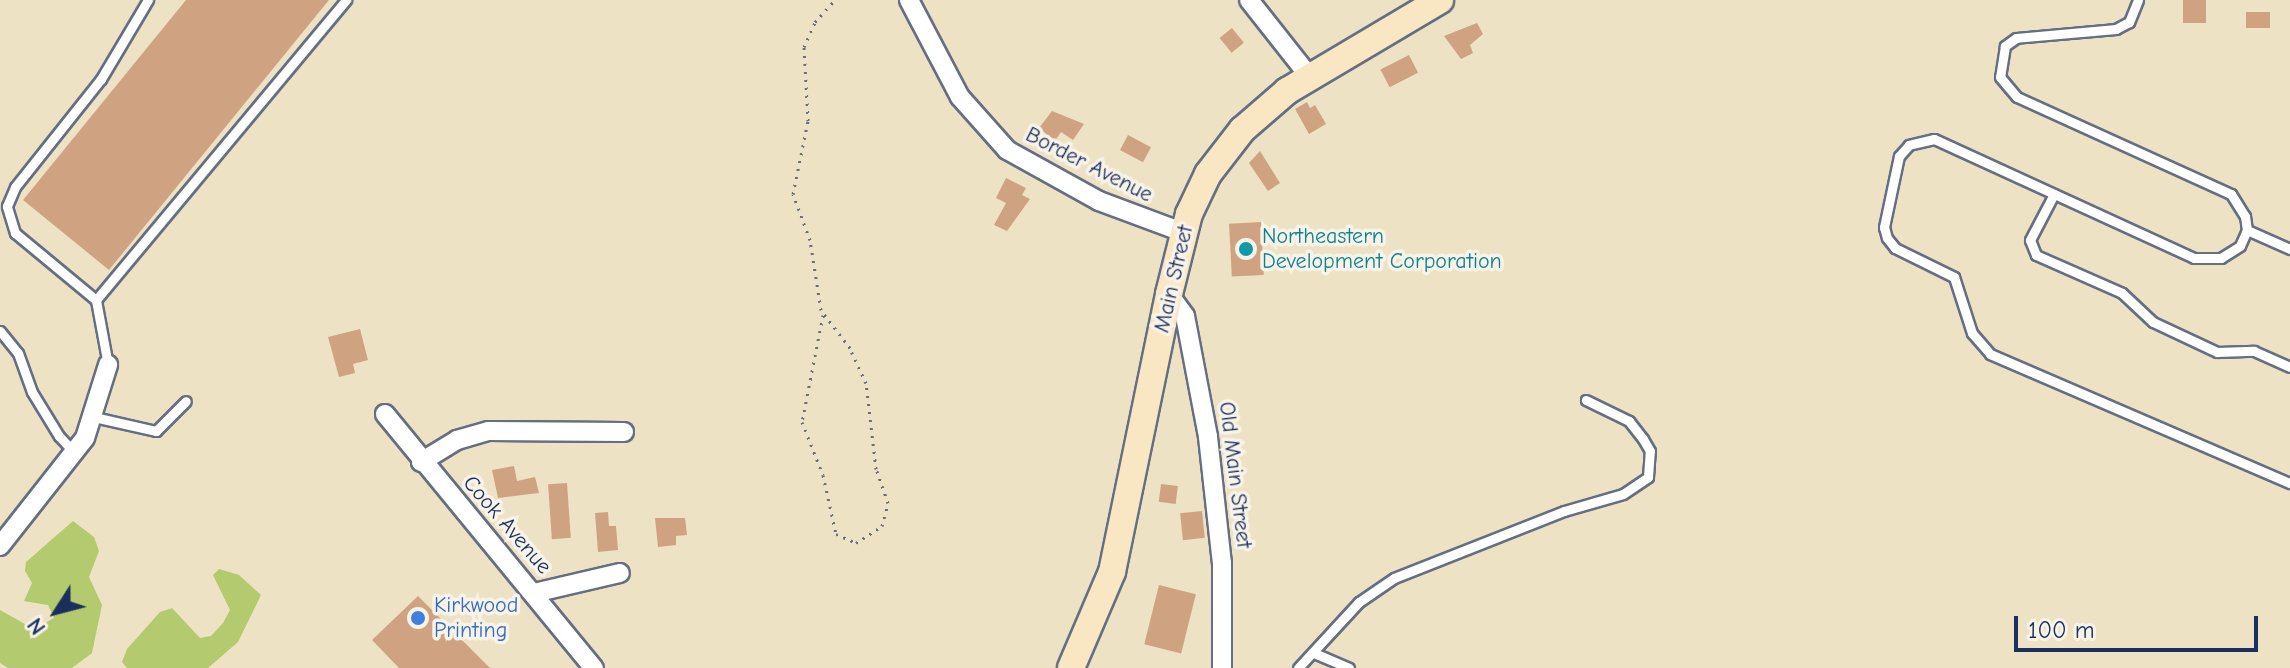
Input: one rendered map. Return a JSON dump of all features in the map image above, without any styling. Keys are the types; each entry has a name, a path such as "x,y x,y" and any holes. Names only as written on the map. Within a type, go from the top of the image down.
{"main road":[{"name":"Main Street","path":"1071,668 1112,572 1169,294 1200,189 1230,144 1267,107 1309,76 1440,0"}],"street":[{"name":"Border Avenue","path":"909,0 960,97 1007,150 1099,201 1185,233"},
{"path":"1249,0 1309,76"},
{"name":"Old Main Street","path":"1169,294 1185,316 1208,437 1224,589 1222,668"},
{"path":"0,546 74,452 94,417 108,365"},
{"name":"Cook Avenue","path":"385,414 421,462 594,668"},
{"path":"421,462 457,440 488,431 624,432"},
{"path":"534,593 620,573"}],"lane":[{"path":"108,365 96,300 15,233 8,221 8,199 101,79 148,0"},
{"path":"96,300 346,0"},
{"path":"2138,0 2129,22 2116,29 2016,38 2005,46 2000,77 2017,97 2231,194 2245,216 2247,230 2232,253 2206,261 1934,139 1922,140 1899,156 1884,227 1895,248 1954,277 1972,333 1990,354 2290,483"},
{"path":"2054,194 2030,240 2036,255 2122,293 2153,322 2217,352 2254,351 2290,367"},
{"path":"2247,230 2290,249"},
{"path":"0,331 18,353 32,392 59,436 74,452"},
{"path":"1298,668 1359,602 1394,578 1564,511 1623,494 1648,477 1650,451 1629,421 1586,400"},
{"path":"94,417 156,431 186,401"},
{"path":"1314,653 1349,668"}],"path":[{"path":"823,315 850,348 866,383 876,469 888,503 882,526 856,543 836,534 823,475 802,422 823,315 793,182 808,121 805,41 835,0"}],"green space":[{"path":"73,521 94,537 99,551 89,577 102,605 92,653 72,668 8,668 0,663 0,610 34,629 54,618 48,605 24,601 32,583 25,571 26,562"},
{"path":"219,569 239,575 261,595 238,642 208,668 127,668 122,662 127,649 160,612 172,608 200,638 211,636 230,610 213,575"}],"building":[{"path":"186,0 329,0 109,270 23,200"},
{"path":"2183,0 2206,0 2206,23 2183,23"},
{"path":"2246,12 2270,12 2270,28 2246,28"},
{"path":"1477,23 1483,34 1470,45 1473,53 1461,59 1444,36"},
{"path":"1232,28 1244,43 1232,53 1220,38"},
{"path":"1409,55 1418,73 1390,87 1380,70"},
{"path":"1307,102 1310,108 1315,105 1326,124 1309,134 1295,109"},
{"path":"1052,111 1084,124 1073,140 1061,132 1055,141 1039,128"},
{"path":"1128,135 1151,147 1143,162 1120,150"},
{"path":"1260,151 1280,183 1268,191 1249,163"},
{"path":"1006,178 1026,188 1022,195 1030,199 1007,231 994,225 1006,203 996,198"},
{"name":"Northeastern Development Corporation","path":"1261,222 1264,275 1232,277 1229,224"},
{"path":"360,329 368,360 353,364 355,373 339,377 328,337"},
{"path":"514,466 517,481 535,477 539,493 498,498 492,470"},
{"path":"567,483 571,538 552,539 548,484"},
{"path":"1161,484 1178,486 1176,504 1159,502"},
{"path":"1202,511 1205,538 1183,540 1180,513"},
{"path":"608,512 609,526 616,526 618,550 598,552 595,513"},
{"path":"655,518 685,518 687,535 676,536 676,545 658,547"},
{"path":"1159,585 1196,594 1181,653 1144,644"},
{"name":"Kirkwood Printing","path":"418,596 490,668 399,668 372,640"}],"place":[{"name":"Northeastern Development Corporation","path":"1246,249"},
{"name":"Kirkwood Printing","path":"418,618"}]}
